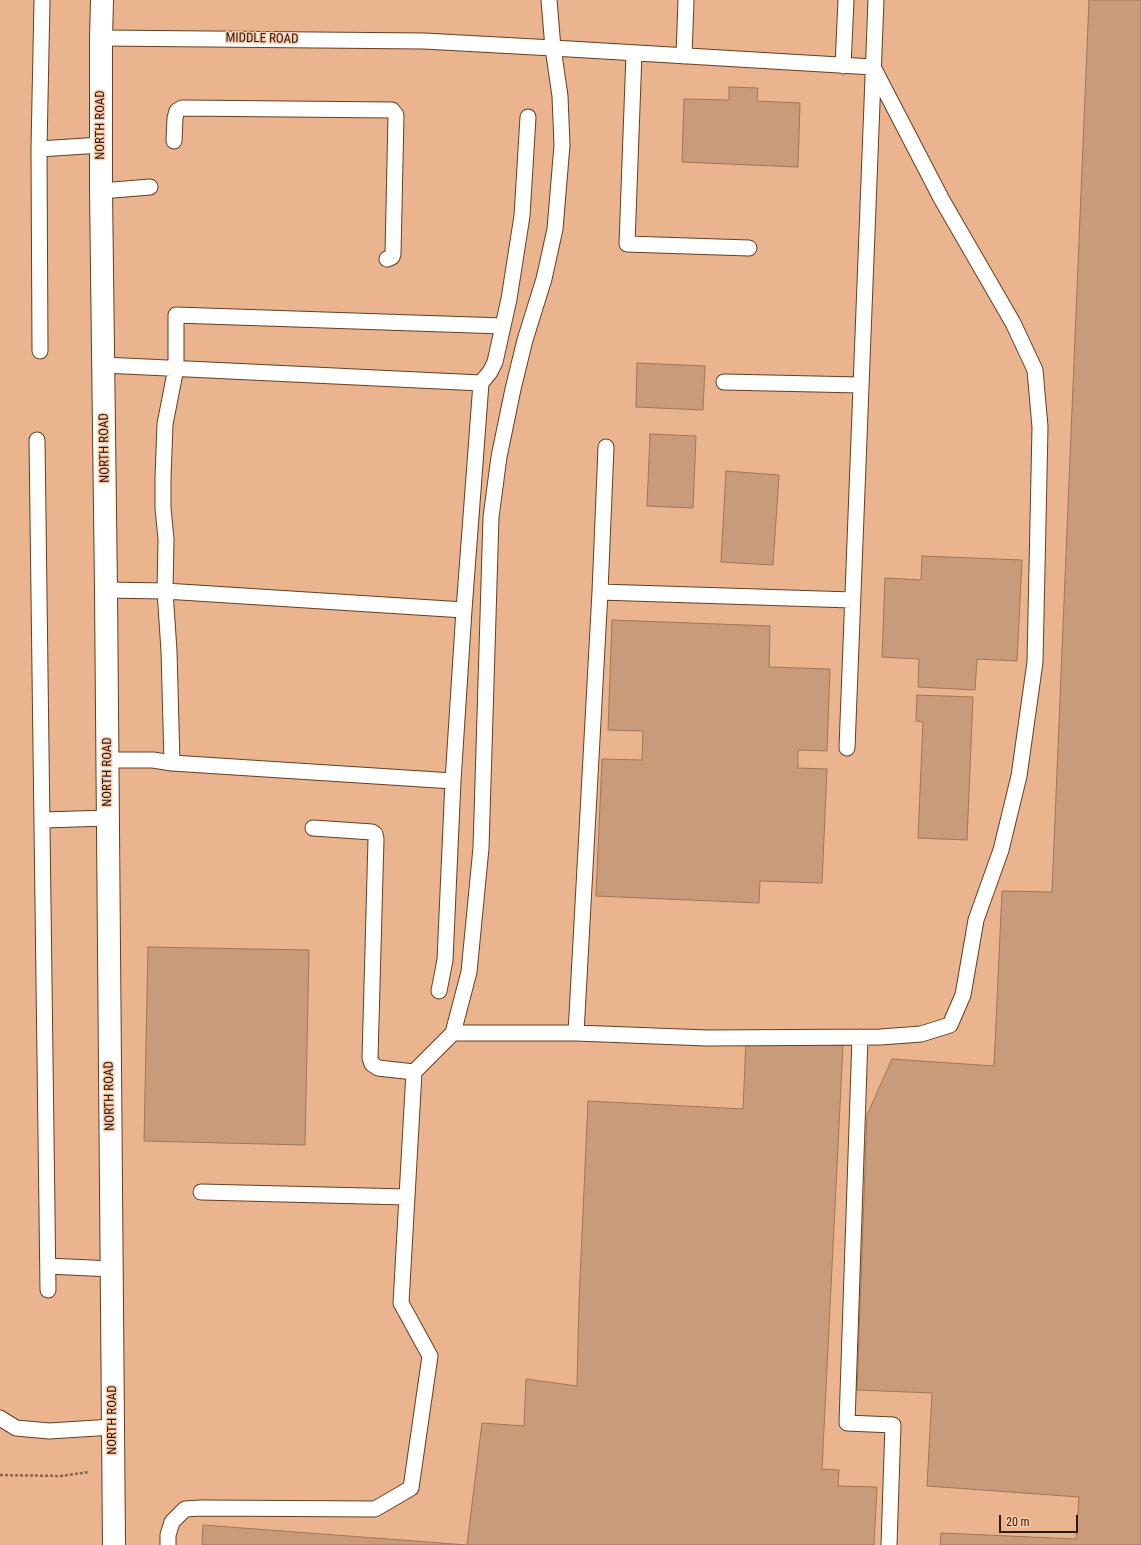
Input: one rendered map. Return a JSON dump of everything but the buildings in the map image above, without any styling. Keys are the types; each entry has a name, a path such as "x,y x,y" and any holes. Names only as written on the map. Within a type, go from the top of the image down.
{"street":[{"name":"NORTH ROAD","path":"102,0 101,191 108,760 114,1545"}],"lane":[{"path":"40,351 39,149 42,0"},
{"path":"168,1545 168,1535 172,1522 185,1509 375,1509 411,1488 430,1356 402,1303 414,1072 454,1033 469,972 481,848 491,517 499,458 513,389 525,340 544,279 555,229 562,145 560,96 553,48 549,0"},
{"path":"684,56 686,0"},
{"path":"843,66 846,0"},
{"path":"847,748 876,0"},
{"name":"MIDDLE ROAD","path":"101,38 424,41 873,68"},
{"path":"634,53 627,244 749,248"},
{"path":"454,1033 576,1033 707,1038 860,1037 920,1034 950,1025 963,995 976,920 1001,850 1019,776 1035,662 1040,434 1035,370 1013,323 942,200 873,68"},
{"path":"174,141 175,118 177,110 182,108 392,110 396,115 394,254 392,257 387,258"},
{"path":"439,991 445,960 464,610 480,383 490,372 495,362 517,250 522,216 528,117"},
{"path":"39,149 101,145"},
{"path":"101,191 150,187"},
{"path":"172,763 170,659 165,591 166,538 163,508 165,424 176,368 176,315 503,326"},
{"path":"104,365 480,383"},
{"path":"724,382 860,385"},
{"path":"37,440 48,1290"},
{"path":"576,1033 600,592 606,447"},
{"path":"106,590 165,591 464,610"},
{"path":"600,592 852,600"},
{"path":"108,760 153,760 172,763 454,781"},
{"path":"43,820 108,818"},
{"path":"313,828 372,832 375,834 370,1058 372,1064 378,1068 414,1072"},
{"path":"860,1037 847,1424 894,1425 889,1545"},
{"path":"201,1192 407,1197"},
{"path":"48,1266 112,1268"},
{"path":"0,1418 16,1428 49,1431 113,1427"}],"path":[{"path":"0,1475 61,1476"}],"shaded area":[{"path":"0,0 1141,0 1141,1545 0,1545"}]}
